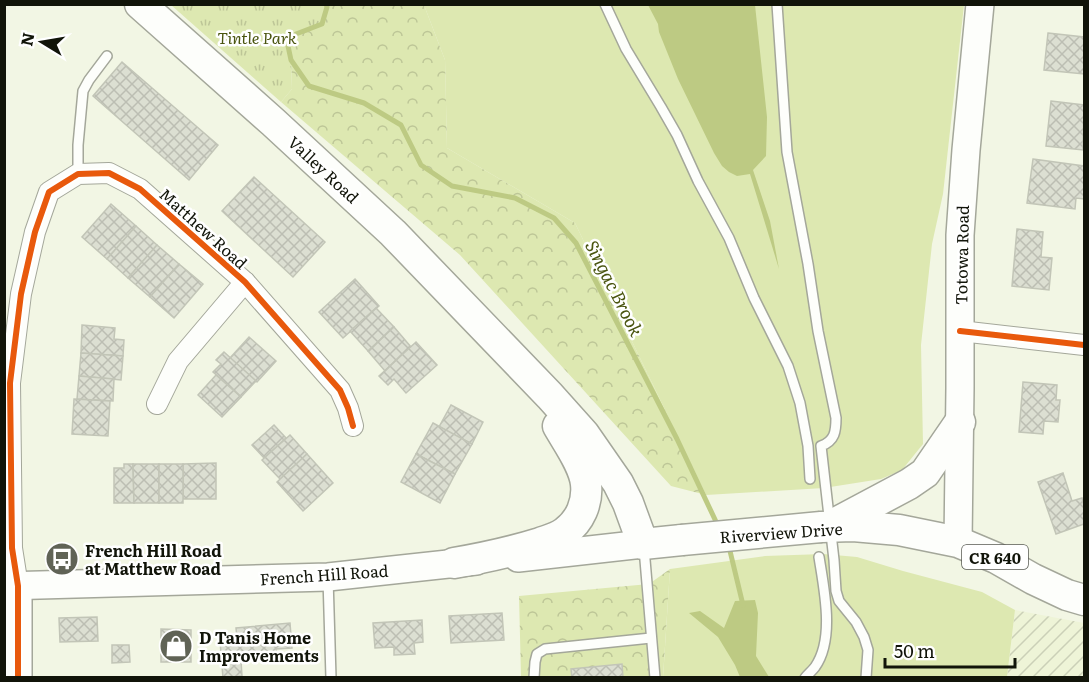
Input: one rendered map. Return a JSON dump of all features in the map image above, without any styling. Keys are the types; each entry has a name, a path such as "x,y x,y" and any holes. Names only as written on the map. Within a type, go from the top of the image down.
{"main road":[{"name":"Valley Road","path":"140,4 393,233 550,396 584,434 618,483 643,544"},
{"name":"Totowa Road","path":"958,542 960,235 980,4"},
{"name":"Valley Road","path":"454,563 494,556 558,537 576,522 586,500 584,475 555,420 499,343"},
{"path":"826,527 909,484 925,473 960,422"},
{"name":"Riverview Drive","path":"643,544 826,527 853,526 899,530 958,542 996,558 1067,595 1084,600"},
{"name":"French Hill Road","path":"11,586 328,577 643,544"},
{"path":"11,586 18,678"}],"street":[{"name":"Matthew Road","path":"11,586 10,383 13,293 49,192 78,174 109,173 140,189 245,282 340,390 348,408 352,426"},
{"path":"157,404 178,361 245,282"},
{"path":"960,331 1084,345"}],"lane":[{"path":"605,4 626,49 677,135 698,182 729,238 754,298 788,366 800,403 810,479"},
{"path":"777,4 788,152 818,331 836,418 836,431 832,440 821,446 807,446"},
{"path":"78,174 78,145 84,91 89,80 107,56"},
{"path":"821,446 826,527 834,560 838,601"},
{"path":"643,544 655,678"},
{"path":"805,678 814,668 824,644 825,597 819,557"},
{"path":"328,577 331,678"},
{"path":"825,597 838,601 852,616 864,637 868,650 866,678"},
{"path":"534,678 537,654 545,648 651,638"}],"shaded area":[{"path":"648,5 755,5 767,117 766,156 753,170 770,221 779,269 750,174 737,176 729,172 714,153 678,79 658,24"},
{"path":"755,600 758,613 756,656 769,677 740,677 718,637 689,613 700,611 724,628 735,601"},
{"path":"1015,610 1084,623 1084,677 1007,678"}],"green space":[{"name":"Tintle Park","path":"171,5 326,5 322,24 296,34 288,46 292,89 281,102"},
{"path":"326,5 424,5 445,60 447,148 575,223 706,495 671,486 460,255 281,102 292,89 288,46 296,34 322,24"},
{"path":"424,5 964,5 943,194 932,244 921,345 923,444 902,470 881,479 824,488 706,495 575,223 447,148 445,60"},
{"path":"823,554 857,557 982,592 1015,610 1007,677 663,678 670,569 765,556"},
{"path":"670,569 663,677 521,677 519,596 649,584"}],"building":[{"path":"1048,33 1084,37 1084,74 1044,70"},
{"path":"122,62 218,145 189,180 93,96"},
{"path":"1051,101 1084,105 1083,150 1046,146"},
{"path":"1033,159 1084,166 1084,199 1076,198 1075,209 1027,203"},
{"path":"254,177 325,242 293,277 222,211"},
{"path":"111,204 136,226 107,259 82,237"},
{"path":"136,226 157,245 128,278 107,259"},
{"path":"1017,229 1043,232 1041,257 1052,258 1049,290 1012,286"},
{"path":"157,245 179,264 150,297 128,278"},
{"path":"179,264 203,284 174,318 150,297"},
{"path":"355,279 379,306 343,338 319,312"},
{"path":"376,308 394,327 368,351 350,331"},
{"path":"82,325 115,328 114,339 124,340 123,356 81,353"},
{"path":"394,327 411,347 385,371 368,351"},
{"path":"249,337 276,361 257,382 230,358"},
{"path":"416,342 437,365 406,393 394,379 388,385 379,376"},
{"path":"224,352 256,381 241,397 213,372 221,364 216,360"},
{"path":"81,353 123,356 121,380 79,376"},
{"path":"216,375 241,397 222,417 198,395"},
{"path":"79,376 114,379 113,401 77,399"},
{"path":"1023,382 1057,385 1056,400 1060,400 1058,422 1044,421 1043,434 1019,432"},
{"path":"74,399 110,401 108,436 72,434"},
{"path":"451,405 483,422 472,444 439,427"},
{"path":"433,423 472,444 455,474 416,454"},
{"path":"274,425 286,438 264,458 252,445"},
{"path":"290,435 307,454 280,479 262,460"},
{"path":"307,454 333,483 303,511 277,482"},
{"path":"416,454 455,474 440,503 401,482"},
{"path":"216,463 216,499 183,499 183,464"},
{"path":"124,464 133,464 134,503 114,503 114,468 124,468"},
{"path":"133,464 159,464 159,503 134,503"},
{"path":"159,464 183,464 183,503 159,503"},
{"path":"1063,473 1072,501 1082,498 1084,524 1056,534 1038,482"},
{"path":"502,613 504,640 451,643 449,616"},
{"path":"97,617 98,641 60,642 59,618"},
{"path":"422,620 423,642 414,643 415,654 394,655 394,647 375,648 373,623"},
{"path":"290,623 292,648 276,649 277,659 241,661 242,676 223,678 220,641 237,639 236,628"},
{"name":"D Tanis Home Improvements","path":"161,629 191,630 191,662 161,662"},
{"path":"112,645 129,645 130,662 112,663"},
{"path":"622,664 623,678 572,678 571,669"}],"waterway":[{"name":"Singac Brook","path":"326,4 322,24 296,34 288,46 291,60 309,86 364,103 401,125 421,165 452,186 515,198 554,218 576,243 677,439 719,528"},
{"name":"Singac Brook","path":"727,544 743,605"}],"cycle path":[{"path":"18,678 18,586 12,548 10,383 21,294 35,232 49,192 78,174 109,173 140,189 245,282 340,390 353,426"},
{"path":"960,331 1084,345"}],"place":[{"name":"French Hill Road at Matthew Road","path":"62,559"},
{"name":"D Tanis Home Improvements","path":"176,646"}]}
